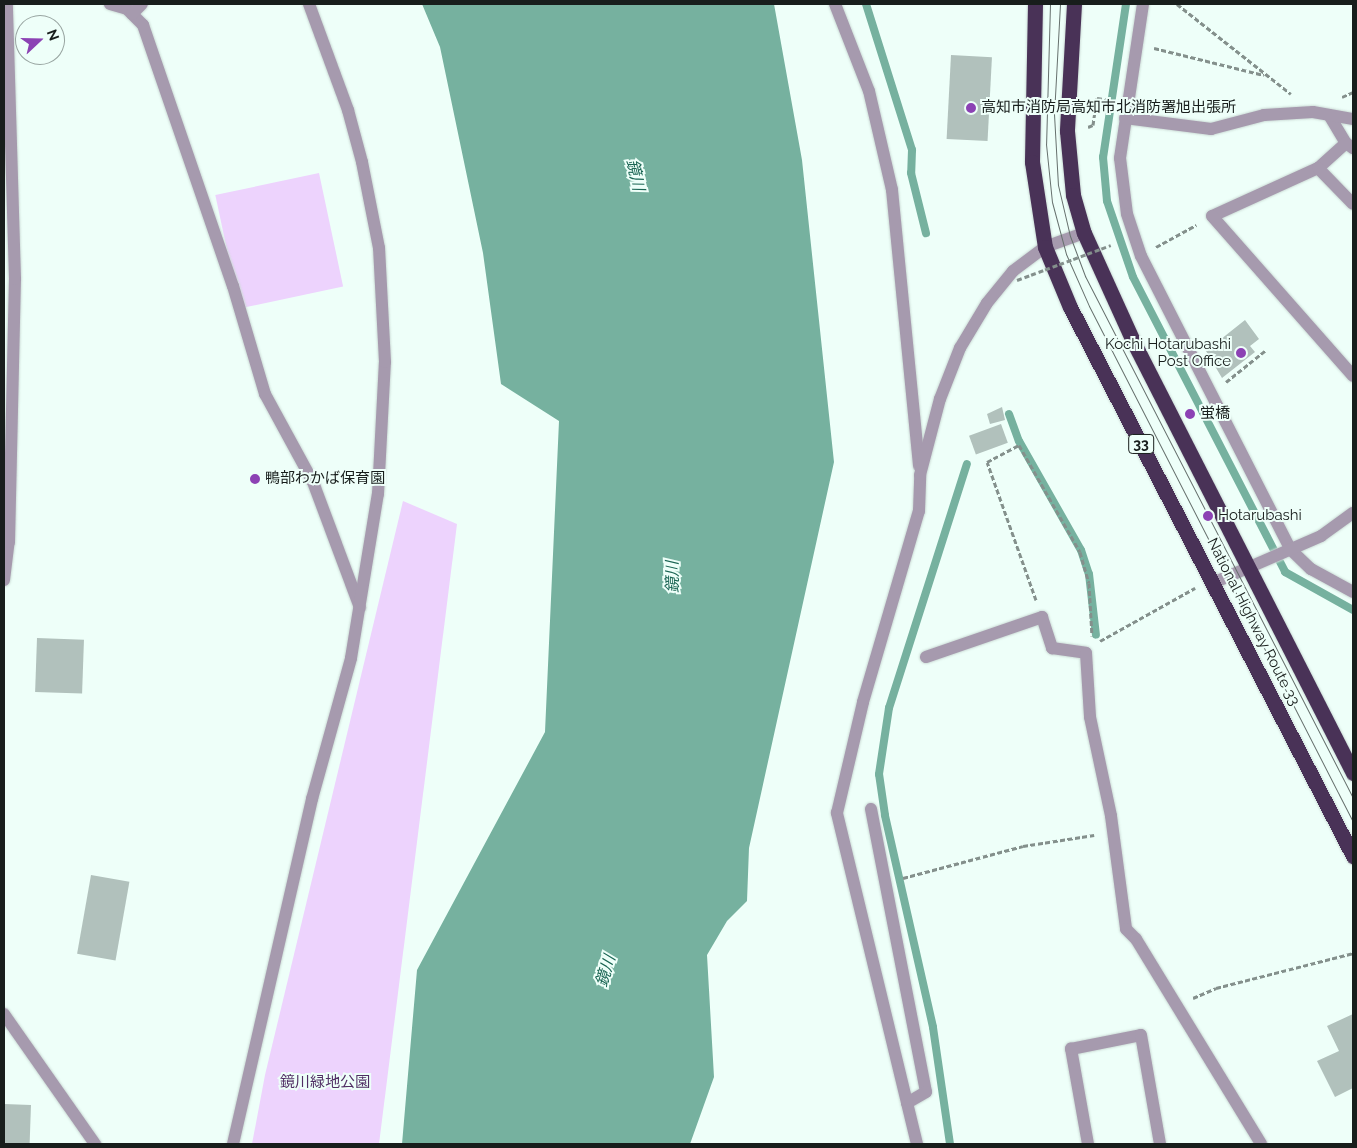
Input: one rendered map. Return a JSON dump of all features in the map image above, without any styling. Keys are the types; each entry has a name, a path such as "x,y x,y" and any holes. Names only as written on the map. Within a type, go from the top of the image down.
{"highway":[{"name":"National Highway Route 33","path":"1035,4 1032,162 1044,247 1070,307 1353,856"},
{"name":"National Highway Route 33","path":"1074,4 1067,131 1073,195 1084,233 1133,341 1353,773"}],"street":[{"path":"4,580 9,542 15,279 7,4"},
{"path":"110,4 127,9 143,25 233,286 265,394 313,482 361,610"},
{"path":"132,14 142,4"},
{"path":"232,1144 312,799 361,610 378,494 385,362 379,248 362,162 350,119 309,4"},
{"path":"834,4 869,91 892,190 920,475 919,511 863,702 837,813 917,1144"},
{"path":"1143,4 1120,158 1127,214 1141,256 1287,550 1311,569 1353,592"},
{"path":"1125,118 1211,130 1264,115 1313,112 1353,119"},
{"path":"1330,115 1350,145 1318,168 1212,216 1353,376"},
{"path":"1318,168 1353,204"},
{"path":"920,475 940,399 960,348 987,303 1013,271 1044,247 1084,233"},
{"path":"1213,583 1321,536 1353,513"},
{"path":"926,657 1042,617 1052,648 1086,653 1090,717 1112,832 1126,929 1136,939 1164,991 1177,1005 1261,1144"},
{"path":"871,809 926,1092 907,1103"},
{"path":"4,1014 96,1144"},
{"path":"1088,1144 1070,1049 1141,1035 1160,1144"}],"path":[{"path":"1177,4 1313,112"},
{"path":"1138,44 1268,76"},
{"path":"1093,125 1097,98 1103,99"},
{"path":"1141,256 1212,216"},
{"path":"1017,280 1111,245"},
{"path":"1210,394 1266,350"},
{"path":"1042,617 987,462 1019,445 1080,552 1089,583 1093,645 1200,586 1213,583"},
{"path":"885,883 1023,846 1112,832"},
{"path":"1177,1005 1216,988 1353,953"}],"green space":[{"path":"319,173 343,286 239,309 215,195"},
{"name":"鏡川緑地公園","path":"403,501 457,524 379,1144 252,1144 265,1075"}],"water":[{"name":"鏡川","path":"422,4 774,4 802,160 834,462 749,848 747,901 727,921 707,955 714,1077 690,1144 402,1144 417,970 545,732 559,421 501,384 483,253 440,47"}],"building":[{"path":"951,55 992,57 988,141 947,139"},
{"path":"1245,320 1259,339 1250,346 1255,352 1222,378 1206,351"},
{"path":"1002,407 1005,420 990,424 987,414"},
{"path":"1001,424 1008,443 976,454 969,436"},
{"path":"37,638 84,640 82,694 35,692"},
{"path":"91,875 129,882 116,961 77,954"},
{"path":"1353,1014 1353,1088 1335,1097 1317,1061 1339,1051 1327,1026"},
{"path":"4,1104 31,1105 30,1144 4,1144"}],"waterway":[{"path":"866,4 912,150 911,173 926,233"},
{"path":"1126,4 1103,157 1107,201 1133,277 1285,572 1353,610"},
{"path":"1009,414 1019,441 1081,550 1089,574 1096,635"},
{"path":"950,1144 933,1027 885,815 879,774 889,708 967,464"}],"tram line":[{"path":"1050,4 1046,144 1052,202 1066,254 1089,306 1353,822"},
{"path":"1060,4 1054,114 1058,185 1070,236 1085,276 1353,798"}],"place":[{"name":"高知市消防局高知市北消防署旭出張所","path":"971,108"},
{"name":"Kochi Hotarubashi Post Office","path":"1241,353"},
{"name":"蛍橋","path":"1190,414"},
{"name":"鴨部わかば保育園","path":"255,479"},
{"name":"Hotarubashi","path":"1208,516"}]}
